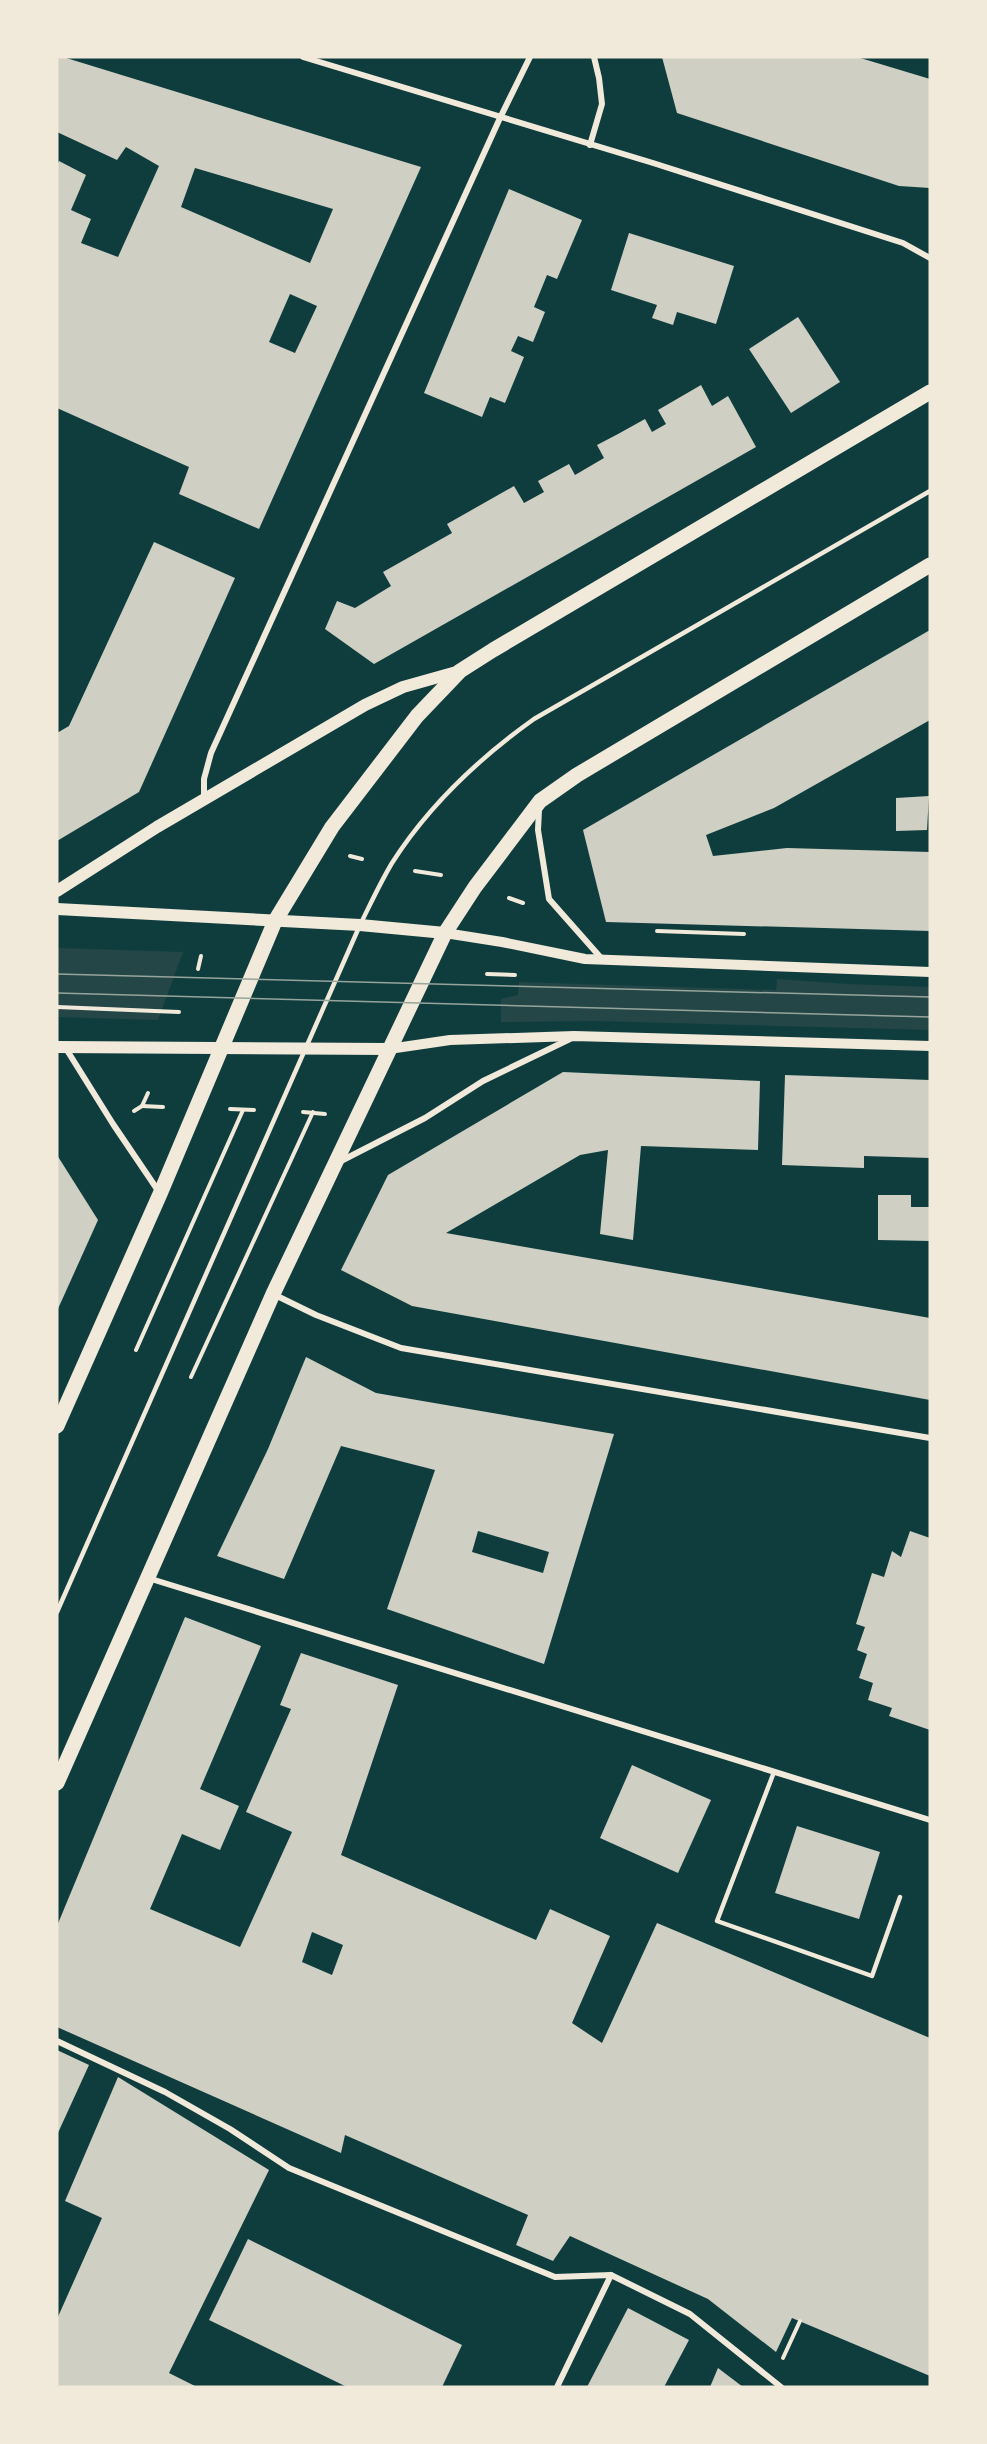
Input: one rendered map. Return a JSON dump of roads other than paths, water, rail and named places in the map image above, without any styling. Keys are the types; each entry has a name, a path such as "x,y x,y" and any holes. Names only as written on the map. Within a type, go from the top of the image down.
{"main road":[{"path":"57,1426 160,1194 275,921 332,827 417,716 460,671 930,392"},
{"path":"57,1783 273,1294 445,933 475,886 540,801 577,775 930,565"},
{"path":"57,891 204,799 378,698 416,682 460,671"},
{"path":"57,909 360,925 445,933"},
{"path":"61,1047 389,1049"}],"street":[{"path":"303,57 653,163 903,243 930,258"},
{"path":"204,799 204,779 211,753 500,118 530,57"},
{"path":"590,145 602,104 594,57"},
{"path":"540,801 538,830 549,898 602,960"},
{"path":"445,933 585,959 930,972"},
{"path":"389,1049 450,1040 574,1036 930,1046"},
{"path":"335,1164 425,1118 483,1081 574,1036"},
{"path":"61,1047 160,1194"},
{"path":"273,1294 316,1316 401,1348 930,1438"},
{"path":"147,1578 930,1820"},
{"path":"57,2041 165,2092 230,2129 289,2168 555,2277 611,2275 690,2314 780,2387"},
{"path":"557,2387 611,2275"}],"lane":[{"path":"57,1612 360,925 391,865 410,837 444,795 503,741 534,718 930,491"},
{"path":"774,1772 717,1921 872,1976 900,1897"}],"tram line":[{"path":"57,974 930,997"},
{"path":"57,993 930,1017"}]}
